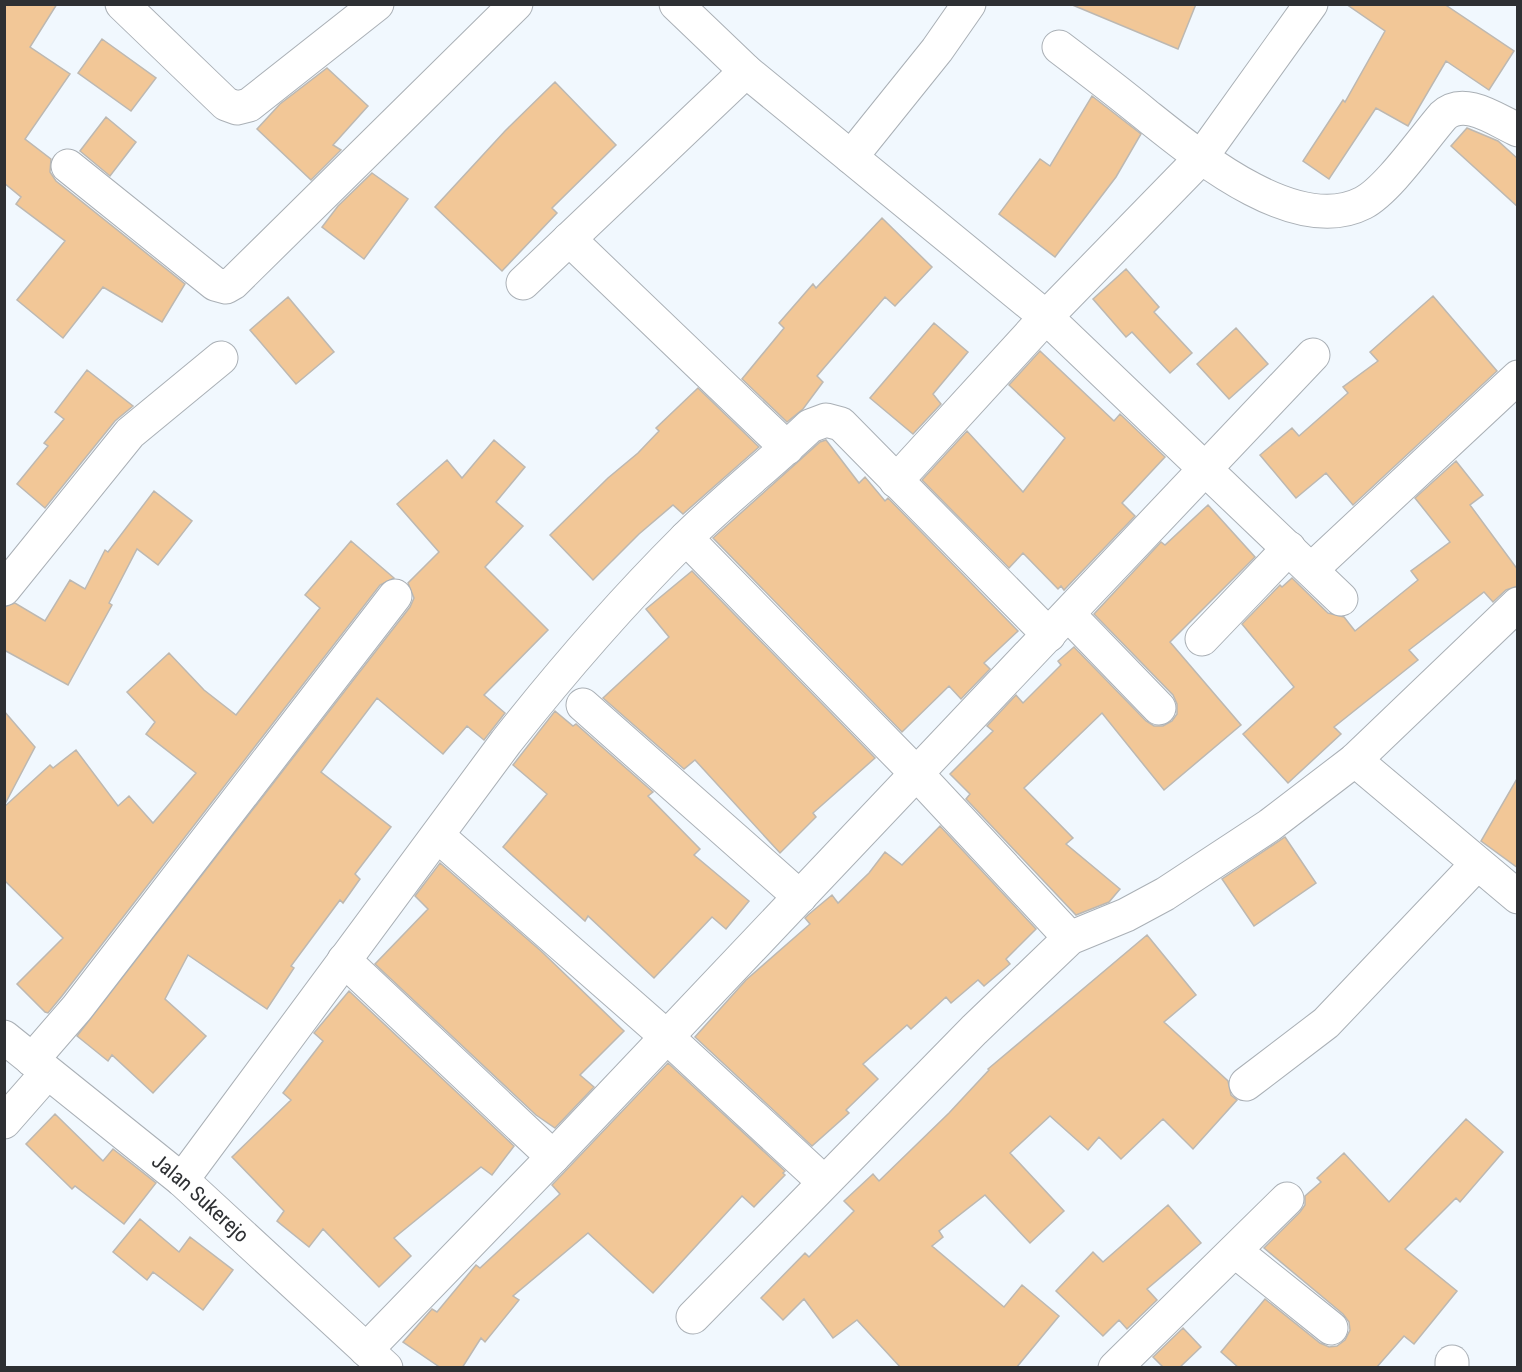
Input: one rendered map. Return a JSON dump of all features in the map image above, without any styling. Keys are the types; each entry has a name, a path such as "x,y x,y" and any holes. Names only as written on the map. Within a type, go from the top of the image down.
{"street":[{"path":"122,4 226,104 237,108 249,105 377,4"},
{"path":"68,166 206,277 220,287 226,287 516,4"},
{"path":"676,4 746,71 1046,317 1341,599"},
{"path":"851,157 937,50 969,4"},
{"path":"896,481 1046,317 1200,159 1311,4"},
{"path":"1059,46 1200,159 1268,196 1329,211 1347,209 1364,203 1381,189 1443,116 1453,108 1472,109 1518,130"},
{"path":"523,283 746,71"},
{"path":"569,239 787,448"},
{"path":"376,1359 553,1157 1313,355"},
{"path":"4,589 130,433 222,358"},
{"path":"1202,639 1518,377"},
{"path":"182,1180 506,742 560,674 598,629 686,538 817,422 834,421 841,424 896,481 1059,625 1159,708"},
{"path":"686,538 917,774 1070,938"},
{"path":"4,1122 77,1008 395,596"},
{"path":"693,1317 974,1030 1070,938 1126,915 1199,873 1270,825 1355,760 1518,604"},
{"path":"583,705 800,897"},
{"path":"1355,760 1476,865 1518,897"},
{"path":"438,836 666,1037 824,1182"},
{"path":"1246,1084 1326,1023 1476,865"},
{"path":"344,960 553,1157"},
{"name":"Jalan Sukerejo","path":"4,1037 182,1180 376,1359"},
{"path":"1115,1368 1287,1199"},
{"path":"1235,1251 1331,1328"}],"building":[{"path":"4,4 57,4 30,47 70,74 25,139 51,159 50,172 56,181 185,284 162,322 103,287 63,338 17,300 65,241 16,204 21,197 4,183"},
{"path":"1070,4 1196,4 1178,49"},
{"path":"1346,4 1444,4 1514,51 1489,90 1446,61 1408,126 1376,108 1329,179 1303,161 1343,100 1345,102 1385,31"},
{"path":"102,39 156,78 131,111 78,73"},
{"path":"327,68 368,106 333,145 341,150 311,180 257,129 280,104"},
{"path":"555,82 616,145 552,208 557,213 502,271 435,207 505,131"},
{"path":"1092,96 1141,134 1116,177 1055,257 999,214 1040,159 1050,166"},
{"path":"106,117 136,142 110,176 80,151"},
{"path":"1467,128 1498,141 1518,159 1518,207 1451,146"},
{"path":"372,173 408,199 364,259 322,227 338,206"},
{"path":"882,218 932,267 895,306 885,297 817,376 823,382 803,409 787,422 742,379 784,328 779,323 813,284 816,288"},
{"path":"1126,269 1159,307 1154,312 1192,353 1170,373 1132,332 1126,337 1093,299"},
{"path":"1433,296 1497,371 1353,505 1326,473 1296,498 1260,455 1292,428 1299,436 1348,393 1343,387 1378,361 1370,352"},
{"path":"288,297 334,352 296,384 250,330"},
{"path":"934,323 968,352 933,394 941,404 913,434 870,398"},
{"path":"1236,328 1268,364 1229,399 1197,364"},
{"path":"1040,351 1114,421 1120,414 1165,457 1122,503 1135,516 1064,590 1061,586 1058,589 1023,553 1009,568 922,480 967,431 1023,492 1065,438 1009,385"},
{"path":"87,370 133,406 115,421 45,508 17,484 48,446 44,443 64,419 55,412"},
{"path":"698,388 759,447 683,514 673,505 639,534 593,580 550,535 608,478 638,453 659,431 656,428"},
{"path":"494,440 525,467 496,502 523,526 485,567 548,630 484,695 505,713 484,740 467,726 443,754 377,698 321,772 391,827 355,874 360,879 343,903 340,900 291,966 294,968 267,1009 188,955 165,999 206,1036 153,1093 112,1055 108,1061 77,1036 410,607 414,598 408,583 439,552 397,504 447,460 462,478"},
{"path":"826,440 859,483 865,477 885,501 888,498 1018,631 984,663 990,669 961,699 949,686 902,732 713,538 820,442"},
{"path":"1456,461 1483,495 1470,505 1518,570 1518,586 1506,590 1493,602 1484,592 1409,650 1418,660 1334,727 1341,734 1288,783 1243,734 1294,687 1242,624 1280,585 1282,587 1292,578 1328,613 1344,617 1355,631 1418,580 1411,571 1450,542 1415,498"},
{"path":"154,491 192,521 158,565 137,549 109,603 112,605 68,685 4,650 4,607 15,603 45,621 70,580 85,589 105,550 108,552"},
{"path":"1208,505 1255,557 1170,642 1241,725 1164,790 1102,713 1024,788 1073,838 1066,844 1120,889 1109,902 1076,915 966,799 970,794 950,774 993,731 987,726 1016,695 1023,703 1061,665 1058,661 1074,647 1146,721 1154,726 1163,726 1172,721 1177,714 1177,704 1173,695 1094,614 1161,542 1165,545"},
{"path":"351,541 394,578 380,585 62,996 48,1013 45,1012 17,984 63,938 4,880 4,807 50,765 53,768 76,750 118,806 129,796 153,823 196,773 146,734 155,722 127,692 169,653 204,690 236,715 320,608 305,595"},
{"path":"692,571 875,758 813,813 816,817 780,853 695,760 684,769 603,698 669,637 646,609"},
{"path":"4,711 35,747 4,806"},
{"path":"555,711 573,726 576,724 653,792 648,796 700,849 694,855 749,901 726,929 712,917 654,978 588,916 585,921 503,847 547,794 513,765"},
{"path":"1518,777 1518,868 1481,841"},
{"path":"940,826 1036,929 1006,959 1010,964 984,986 978,980 951,1003 946,997 911,1029 907,1025 863,1064 878,1079 846,1110 849,1113 812,1146 695,1037 746,980 810,924 805,918 808,915 832,895 838,903 869,873 885,852 902,865"},
{"path":"1285,837 1316,883 1254,926 1222,879"},
{"path":"440,863 541,951 624,1031 580,1075 594,1087 555,1128 536,1115 375,964 428,909 415,896"},
{"path":"1147,935 1196,995 1164,1022 1228,1081 1231,1095 1237,1100 1193,1149 1163,1119 1121,1159 1099,1137 1088,1150 1050,1116 1010,1153 1064,1211 1030,1243 985,1195 939,1231 943,1237 932,1246 1004,1307 1022,1285 1059,1316 1016,1368 901,1368 857,1320 833,1338 804,1299 783,1320 761,1298 805,1253 809,1257 854,1211 844,1201 873,1174 879,1181 949,1113 988,1069"},
{"path":"349,991 514,1146 492,1175 481,1167 394,1238 411,1256 379,1287 323,1229 309,1247 277,1221 284,1211 232,1157 291,1100 283,1093 323,1041 314,1033"},
{"path":"668,1063 785,1171 783,1173 785,1175 754,1207 742,1196 653,1293 588,1233 513,1296 519,1300 485,1342 481,1338 462,1368 441,1368 403,1342 432,1309 437,1312 476,1265 480,1268 560,1194 552,1185"},
{"path":"55,1114 103,1161 113,1149 156,1183 124,1224 75,1186 72,1189 26,1144"},
{"path":"1466,1119 1503,1152 1460,1202 1456,1198 1405,1249 1457,1291 1414,1344 1404,1336 1376,1368 1239,1368 1221,1352 1265,1299 1320,1343 1329,1347 1337,1346 1345,1340 1350,1330 1349,1322 1343,1314 1264,1248 1300,1212 1305,1205 1305,1196 1321,1182 1317,1178 1344,1153 1389,1202"},
{"path":"1168,1205 1201,1243 1147,1289 1157,1300 1127,1329 1119,1320 1103,1336 1056,1291 1093,1252 1103,1262"},
{"path":"140,1219 179,1252 190,1237 233,1270 203,1310 153,1272 147,1280 113,1252"},
{"path":"1183,1328 1201,1347 1179,1368 1164,1368 1153,1357"}]}
